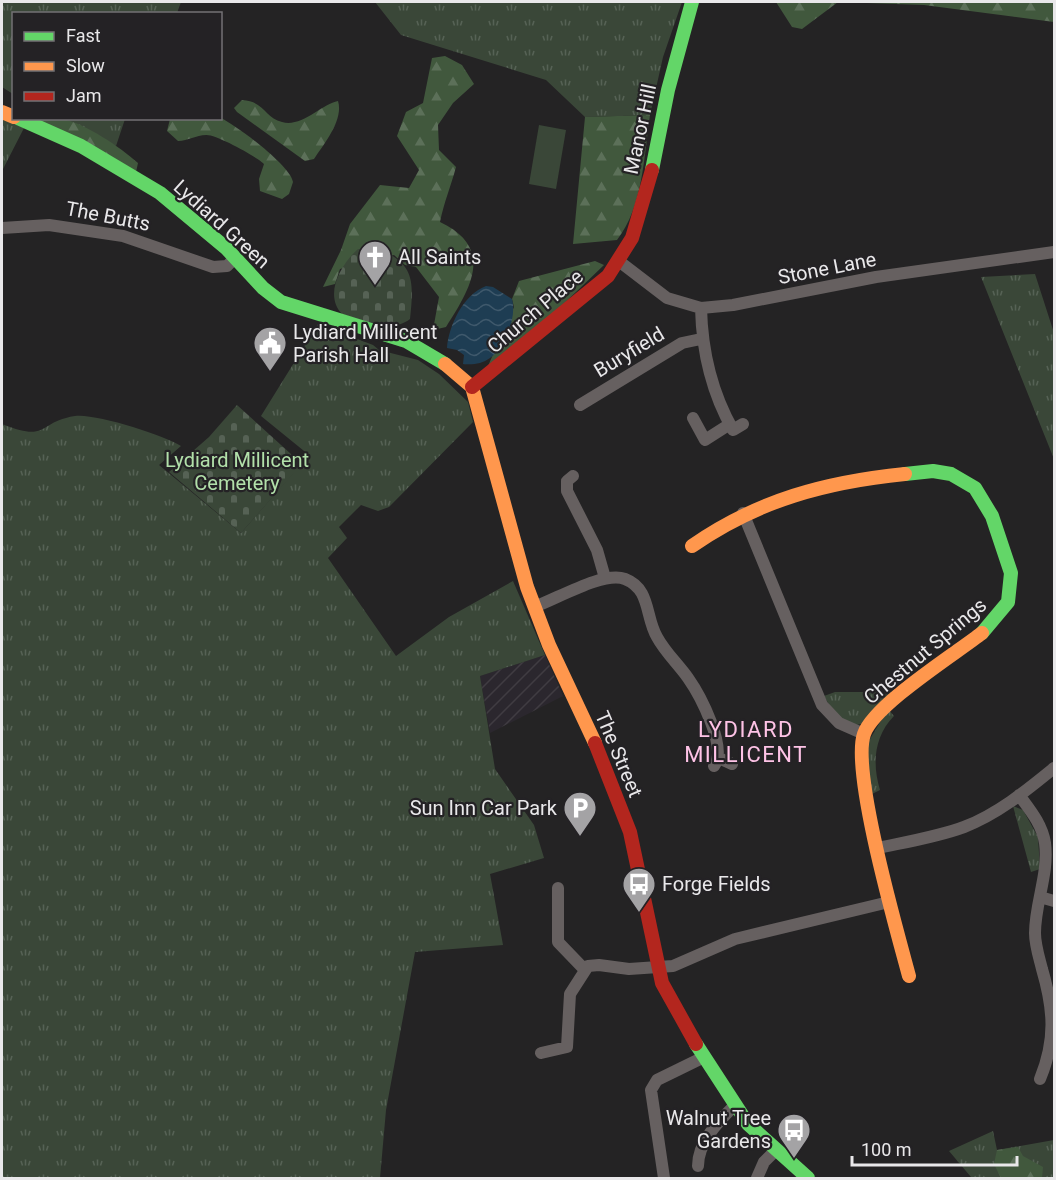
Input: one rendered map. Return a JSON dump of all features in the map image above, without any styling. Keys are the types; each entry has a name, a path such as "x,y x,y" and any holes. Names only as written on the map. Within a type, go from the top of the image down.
{"street":[{"name":"Manor Hill","path":"620,262 642,205 665,101 692,2"},
{"name":"Lydiard Green","path":"22,120 81,146 141,180 192,218 263,288 281,302 406,341 444,363 472,387"},
{"name":"The Butts","path":"2,228 49,225 123,236 213,267 227,266 235,258"},
{"name":"Stone Lane","path":"620,262 667,298 701,308 734,305 876,277 1054,252"},
{"name":"Church Place","path":"472,387 599,283 620,262"},
{"path":"693,418 705,440 737,424 715,389 701,339 701,308"},
{"name":"Buryfield","path":"580,405 682,343 701,339"},
{"name":"The Street","path":"472,387 513,543 534,607 549,645 604,763 630,832 642,882 657,968 679,1017 734,1106 776,1150 808,1179"},
{"name":"Chestnut Springs","path":"692,546 743,513 805,491 911,471 951,474 964,480 985,500 1011,573 1008,602 1002,613 986,630 881,710 864,734 861,760 864,788 889,902 909,976"},
{"path":"573,476 567,481 567,491 597,550 605,578"},
{"name":"Chestnut Springs","path":"743,513 822,705 839,723 864,734"},
{"path":"534,607 605,578 627,580 642,591 656,637 697,691 718,744 716,762 732,764"},
{"path":"878,848 964,827 1019,795 1054,768"},
{"path":"1019,795 1039,822 1045,843 1046,859 1035,936 1051,1001 1054,1030 1053,1053 1040,1079"},
{"path":"558,888 558,942 584,969"},
{"path":"1040,897 1054,901"},
{"path":"541,1053 567,1047 570,994 584,969 593,964 619,969 657,968 681,964 735,939 889,902"},
{"path":"664,1179 651,1090 657,1080 704,1057"},
{"path":"698,1166 700,1152 711,1131 734,1106"},
{"path":"757,1179 764,1162 776,1150"}],"shaded area":[{"path":"545,655 563,696 490,733 480,676"}],"green space":[{"path":"2,2 181,2 177,12 12,12 12,93 2,87"},
{"path":"375,2 682,2 663,57 650,115 585,117 546,80 401,35"},
{"path":"776,2 838,2 802,29 792,27"},
{"path":"838,2 1054,2 1054,22 924,5"},
{"path":"445,56 462,65 474,84 453,103 438,125 439,150 456,167 440,222 457,232 468,244 473,256 473,270 463,298 446,327 433,330 439,297 416,267 405,265 394,255 340,269 335,284 323,287 341,250 350,224 380,185 409,188 419,170 397,136 406,112 423,103 432,58"},
{"path":"242,100 255,103 276,120 289,123 304,119 338,101 339,108 335,124 327,140 314,159 305,161 237,112 234,108"},
{"path":"650,115 641,180 626,227 617,240 573,244 585,117"},
{"path":"2,119 24,128 2,171"},
{"path":"222,119 250,137 283,166 293,182 289,194 282,199 260,191 259,179 264,164 237,147 219,138 206,135 178,141 167,131 170,120"},
{"path":"36,120 66,120 92,131 138,163 136,172"},
{"path":"64,120 125,120 116,146"},
{"path":"539,125 566,130 556,189 529,184"},
{"path":"375,248 398,260 409,275 412,294 410,319 402,323 386,326 368,322 342,314 337,306 334,288 346,262 358,249"},
{"path":"595,261 604,265 521,345 488,366 514,307 512,299 519,281"},
{"path":"1035,274 1054,333 1054,459 981,277"},
{"path":"318,324 373,345 379,350 418,360 439,374 468,402 473,422 389,507 378,511 361,505 339,527 347,538 328,558 396,656 449,617 513,581 545,655 480,676 495,769 534,825 544,858 490,874 503,945 415,952 386,1110 380,1178 2,1178 2,424 28,432 42,429 63,419 84,416 129,426 172,441 181,446 159,465 241,533 309,455 261,416"},
{"name":"Lydiard Millicent Cemetery","path":"237,405 302,464 241,533 169,472 209,437"},
{"path":"835,692 894,692 864,723 857,725 840,718 824,696"},
{"path":"888,709 894,716 882,732 876,751 877,780 880,790 870,795 867,744"},
{"path":"1013,806 1023,810 1038,837 1040,869 1031,872"},
{"path":"993,1131 997,1150 1054,1140 1054,1178 971,1177 949,1151"},
{"path":"1018,1147 1023,1156 1043,1167 1042,1178 1001,1178 994,1164 997,1150"}],"water":[{"path":"486,286 493,287 512,299 513,314 509,331 501,347 487,360 480,363 463,364 464,355 457,350 447,348 448,339 454,321 464,304 470,296"}],"traffic: fast":[{"path":"652,170 668,90 692,2"},
{"path":"22,120 81,146 160,193 226,248 263,288 281,302 406,341 445,364"},
{"path":"905,474 933,471 951,474 975,488 992,516 1011,573 1008,602 982,633"},
{"path":"696,1044 748,1124 808,1178"}],"traffic: slow":[{"path":"2,112 12,116"},
{"path":"445,364 472,387 527,587 549,645 595,743"},
{"path":"692,546 742,516 794,496 848,482 905,474"},
{"path":"909,976 869,815 862,753 864,734 871,722 899,695 982,633"}],"traffic: jam":[{"path":"472,387 608,276 632,238 652,170"},
{"path":"595,743 630,832 662,983 696,1044"}],"place":[{"name":"All Saints","path":"375,286"},
{"name":"Lydiard Millicent Parish Hall","path":"270,372"},
{"name":"Sun Inn Car Park","path":"580,837"},
{"name":"Forge Fields","path":"639,913"},
{"name":"Walnut Tree Gardens","path":"794,1159"}],"district":[{"name":"LYDIARD MILLICENT","path":"746,742"}]}
